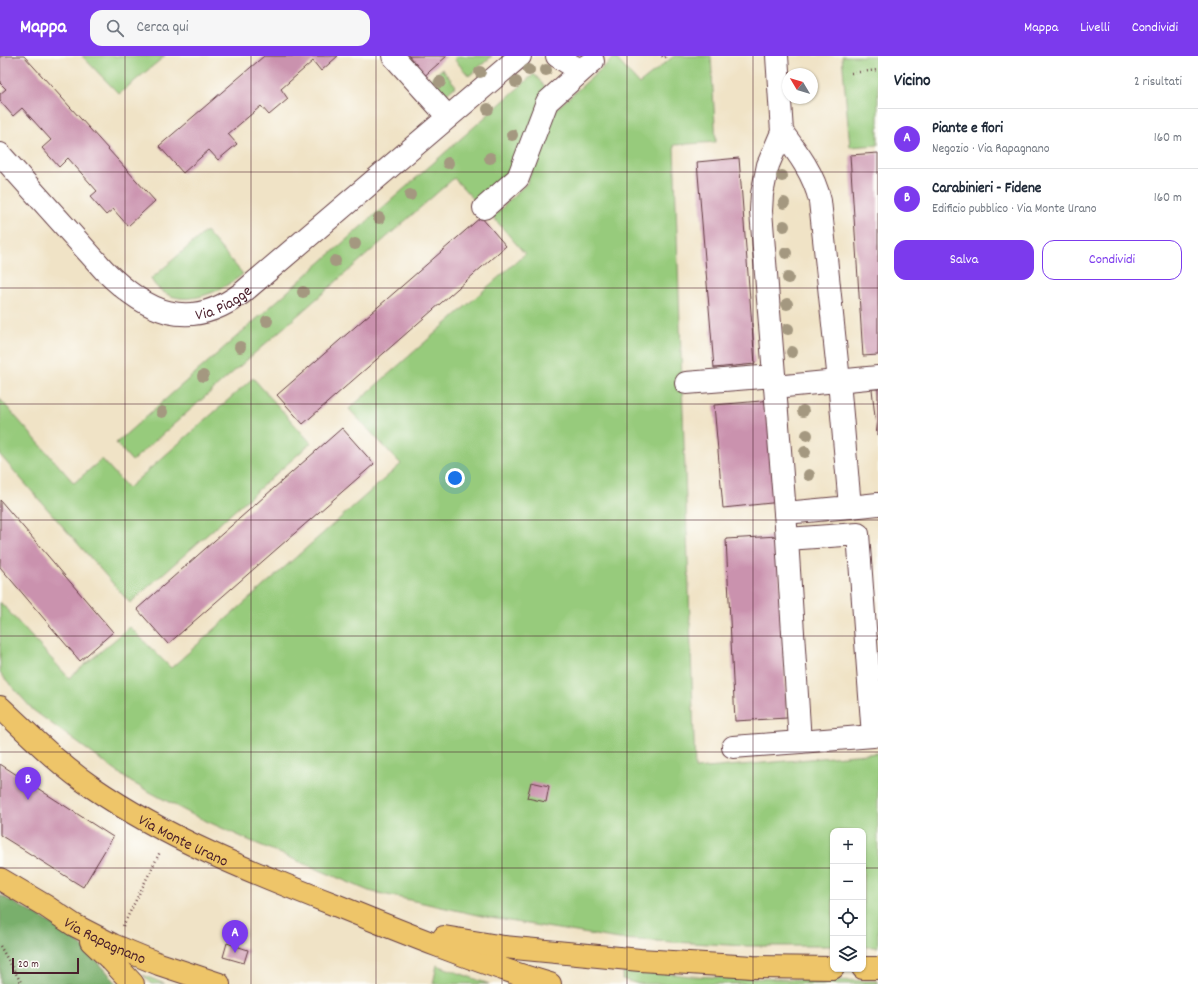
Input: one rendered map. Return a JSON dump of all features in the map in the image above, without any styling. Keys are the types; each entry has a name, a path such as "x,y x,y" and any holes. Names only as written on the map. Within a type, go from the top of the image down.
{"main road":[{"name":"Via Monte Urano","path":"0,707 44,749 75,775 122,806 170,834 264,877 394,929"},
{"name":"Via Rapagnano","path":"0,879 74,925 113,945 178,971 219,984"},
{"path":"74,925 112,961 133,984"},
{"path":"394,929 504,947 640,960 753,967 830,968"},
{"path":"394,929 501,968 550,984"},
{"path":"866,968 878,968"}],"street":[{"path":"394,56 448,118"},
{"name":"Via Piagge","path":"0,154 117,283 130,294 153,308 165,312 184,315 206,311 224,304 236,297 520,56"},
{"path":"557,56 580,69 593,60"},
{"path":"777,56 782,132 768,165 761,202 761,211 787,539 800,742"},
{"path":"484,208 518,178 547,102 593,60"},
{"path":"782,132 806,166 813,180 821,206 850,507"},
{"path":"686,383 839,381 878,377"},
{"path":"785,513 878,504"},
{"path":"733,747 876,736 858,534 787,539"}],"path":[{"path":"662,56 664,58 667,56"},
{"path":"851,73 878,70"},
{"path":"113,945 170,834"},
{"path":"0,946 22,984"}],"green space":[{"path":"82,56 165,56 119,94"},
{"path":"458,56 492,56 469,76 454,59"},
{"path":"674,56 711,56 716,142 674,145 695,769 878,753 878,947 866,947 866,828 830,828 830,946 747,946 619,939 491,918 369,891 193,815 131,782 33,710 0,673 0,602 69,678 130,627 171,668 401,464 349,409 525,254 493,217 527,183 556,109 615,57 639,84"},
{"path":"842,56 878,56 878,145 850,147"},
{"path":"442,69 456,86 442,98 428,81"},
{"path":"534,74 549,91 512,169 475,201 454,178 132,461 116,443"},
{"path":"206,231 243,274 224,287 202,296 179,298 168,295 157,287 151,279"},
{"path":"253,378 311,443 130,603 0,455 0,399 74,483 102,459 128,488"},
{"path":"0,895 43,918 67,934 94,958 117,984 0,984"},
{"path":"437,965 489,984 433,984"},
{"path":"625,968 689,976 878,981 878,984 638,984 622,979"},
{"path":"143,975 165,984 151,984"}],"building":[{"path":"0,56 24,56 155,201 128,226 113,209 106,215 90,197 97,191 68,158 59,167 42,148 51,140 22,108 13,116 0,101 0,94 6,89 0,83"},
{"path":"264,56 338,56 321,71 313,61 281,89 288,99 269,115 261,106 228,134 237,144 218,160 209,150 183,173 159,146"},
{"path":"400,56 447,56 421,79"},
{"path":"878,153 878,355 863,356 850,155"},
{"path":"739,158 755,364 714,368 697,162"},
{"path":"481,217 506,246 303,424 277,395"},
{"path":"872,389 878,389 878,436 877,436"},
{"path":"773,400 781,502 723,508 714,405"},
{"path":"342,428 374,464 168,644 137,609"},
{"path":"0,500 113,632 80,661 0,567"},
{"path":"778,536 787,718 735,721 726,539"},
{"path":"0,764 113,837 83,887 0,835"},
{"path":"531,782 549,786 546,802 527,798"},
{"path":"227,943 248,950 244,963 223,957"}],"place":[{"name":"Carabinieri - Fidene","path":"28,800"},
{"name":"Piante e fiori","path":"235,953"}]}
